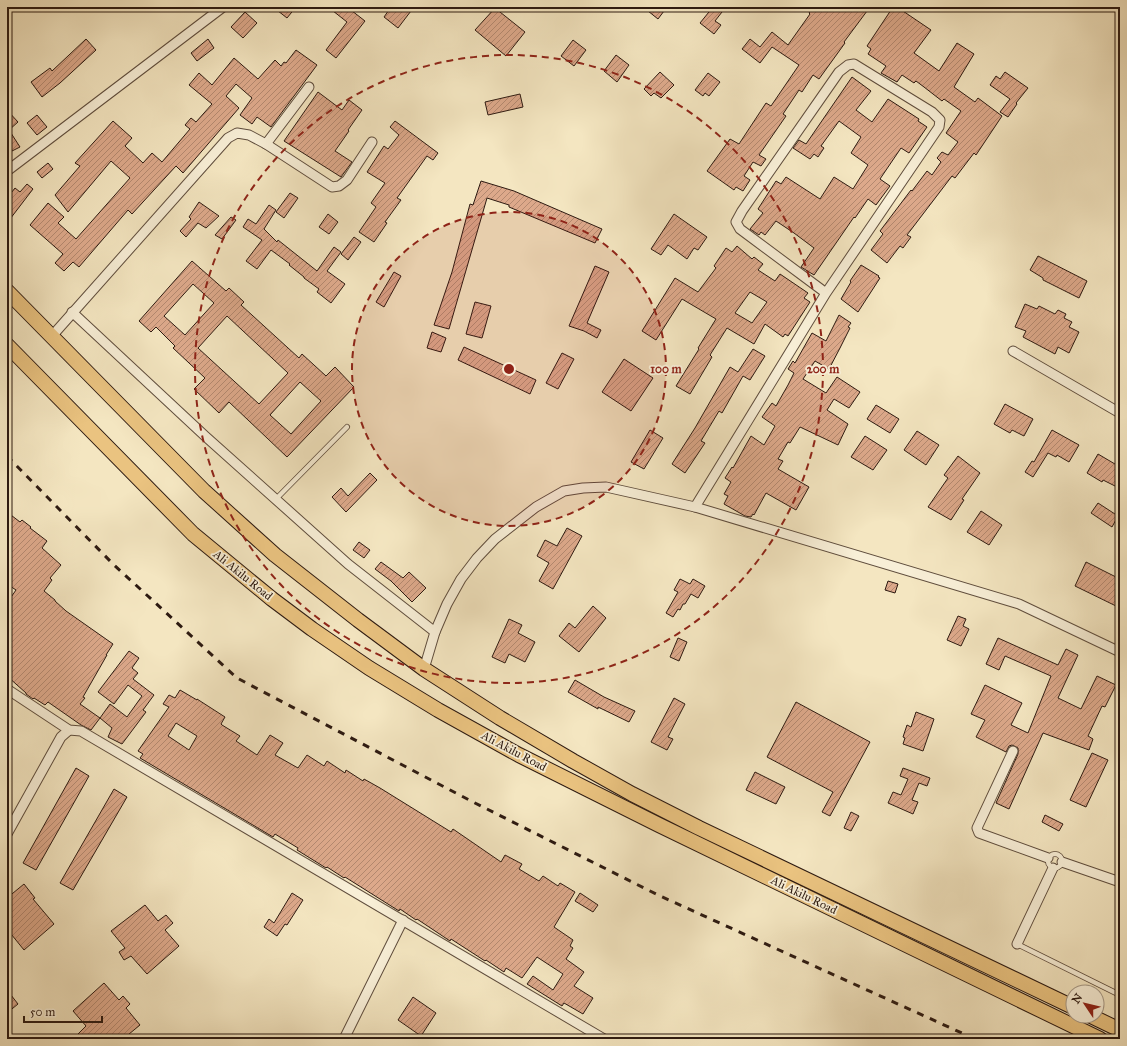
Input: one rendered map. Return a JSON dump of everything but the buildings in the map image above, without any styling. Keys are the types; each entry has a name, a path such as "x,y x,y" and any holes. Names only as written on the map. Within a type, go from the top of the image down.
{"main road":[{"name":"Ali Akilu Road","path":"7,290 204,492 264,545 358,620 424,669 500,718 573,762 632,794 699,828 1065,1003"},
{"name":"Ali Akilu Road","path":"7,345 193,534 272,599 312,629 369,668 438,710 519,755 659,825 1100,1039"},
{"path":"1105,1023 1120,1030"}],"street":[{"path":"7,171 223,7"},
{"path":"695,507 826,292 939,127 940,120 932,112 854,64 848,65 839,72 742,211 736,222 740,229 826,292"},
{"path":"266,144 309,87"},
{"path":"52,336 228,138 238,133 249,134 332,186 339,186 346,180 372,142"},
{"path":"72,312 205,436 348,564 435,632"},
{"path":"1013,350 1120,413"},
{"path":"424,669 435,632 447,604 461,578 495,539 536,507 564,492 583,488 606,487 695,507 1019,604 1120,652"},
{"path":"7,689 69,730 81,731 604,1039"},
{"path":"7,834 60,737 69,730"},
{"path":"1013,751 977,828 979,833 1048,858"},
{"path":"1062,862 1120,882"},
{"path":"1017,944 1053,868"},
{"path":"344,1039 403,920"}],"lane":[{"path":"276,499 347,427"},
{"path":"1050,854 1059,854 1062,857 1062,862 1060,866 1053,868 1049,866 1047,862 1048,858 1050,854"},
{"path":"1017,944 1120,995"}],"railway":[{"path":"7,456 113,564 237,678 471,801 658,895 975,1039"}]}
